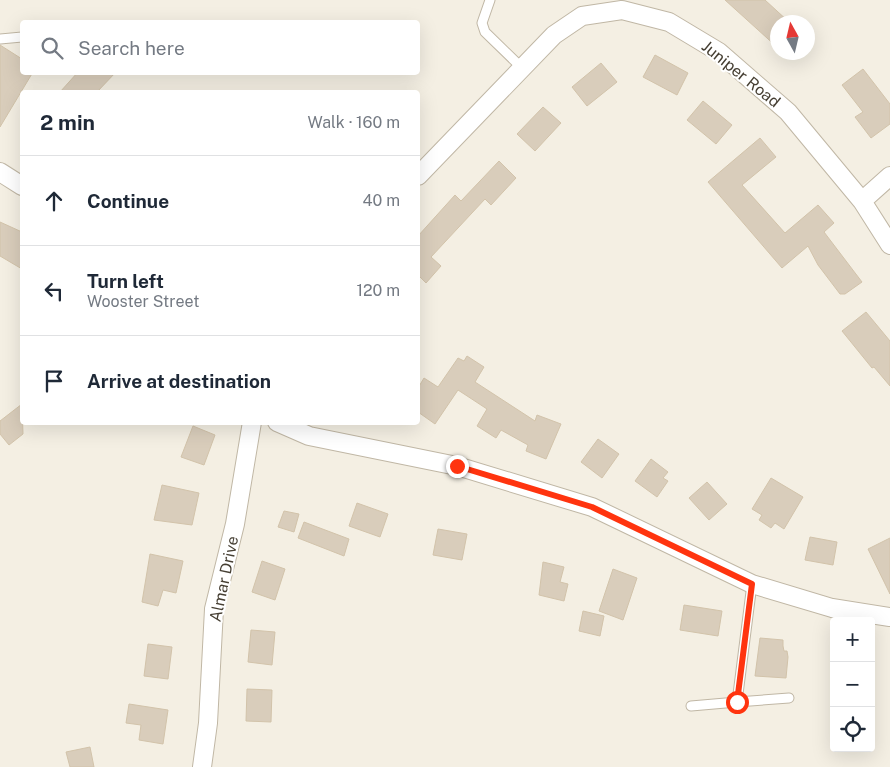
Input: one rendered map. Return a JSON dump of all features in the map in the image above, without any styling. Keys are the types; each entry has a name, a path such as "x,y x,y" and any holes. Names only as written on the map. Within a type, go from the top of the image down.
{"street":[{"name":"Juniper Road","path":"420,174 521,67 554,35 582,16 622,10 669,22 719,52 788,112 862,201 890,245"},
{"path":"0,172 20,185"},
{"path":"862,201 890,176"},
{"name":"Almar Drive","path":"202,767 208,723 214,609 235,524 252,425"},
{"path":"284,425 309,436 457,466 592,507 752,584 832,608 890,617"}],"lane":[{"path":"490,0 482,23 485,32 521,67"},
{"path":"0,40 20,37"},
{"path":"737,702 752,584"},
{"path":"691,706 789,698"}],"building":[{"path":"725,0 765,0 781,15 770,15 770,41"},
{"path":"0,45 20,58 20,75 31,75 22,90 20,90 20,94 0,127"},
{"path":"655,55 688,73 677,95 643,77"},
{"path":"601,63 617,82 587,106 572,87"},
{"path":"863,69 890,104 890,124 871,138 855,117 863,112 842,85"},
{"path":"75,75 113,75 99,90 62,90"},
{"path":"703,101 732,125 716,144 687,120"},
{"path":"543,107 561,123 535,151 517,134"},
{"path":"760,138 776,157 742,185 785,233 818,205 834,223 824,232 862,282 845,294 840,294 818,265 808,246 782,268 708,182"},
{"path":"499,161 516,178 491,205 485,199 431,257 441,266 426,283 420,277 420,234 455,195 461,201"},
{"path":"0,222 20,231 20,268 0,256"},
{"path":"866,312 890,341 890,386 874,367 872,368 842,331"},
{"path":"467,356 484,367 475,382 535,421 537,415 561,424 546,459 526,451 528,445 501,430 496,438 477,426 487,409 458,390 435,424 420,413 420,385 424,378 438,387 458,358 464,361"},
{"path":"20,406 20,425 23,425 23,434 9,445 0,434 0,421"},
{"path":"193,426 215,435 204,465 181,457"},
{"path":"598,439 619,454 602,478 581,462"},
{"path":"651,459 668,472 663,478 668,481 657,497 635,481"},
{"path":"771,478 803,497 784,529 775,523 771,528 759,520 762,515 752,509"},
{"path":"707,482 727,504 709,520 689,498"},
{"path":"162,485 199,493 192,525 154,520"},
{"path":"357,503 388,514 380,537 349,526"},
{"path":"284,511 299,514 294,532 278,527"},
{"path":"304,522 349,539 344,556 298,538"},
{"path":"438,529 467,534 462,560 433,555"},
{"path":"810,537 837,542 833,565 805,560"},
{"path":"890,538 890,594 868,549"},
{"path":"150,554 183,561 176,593 163,590 158,606 142,602"},
{"path":"262,561 285,569 275,600 252,592"},
{"path":"543,562 564,567 560,582 568,584 564,601 539,595"},
{"path":"613,569 637,578 623,620 599,611"},
{"path":"684,605 722,611 718,636 680,630"},
{"path":"583,611 604,616 600,636 579,631"},
{"path":"251,630 275,632 272,665 248,662"},
{"path":"760,638 783,640 784,651 787,651 788,657 786,678 755,676"},
{"path":"148,644 172,647 168,679 144,676"},
{"path":"247,689 272,690 271,722 246,721"},
{"path":"129,704 168,710 163,744 139,740 141,725 126,723"},
{"path":"90,747 94,767 70,767 66,752"}],"route":[{"path":"457,466 592,507 752,584 737,702"}]}
